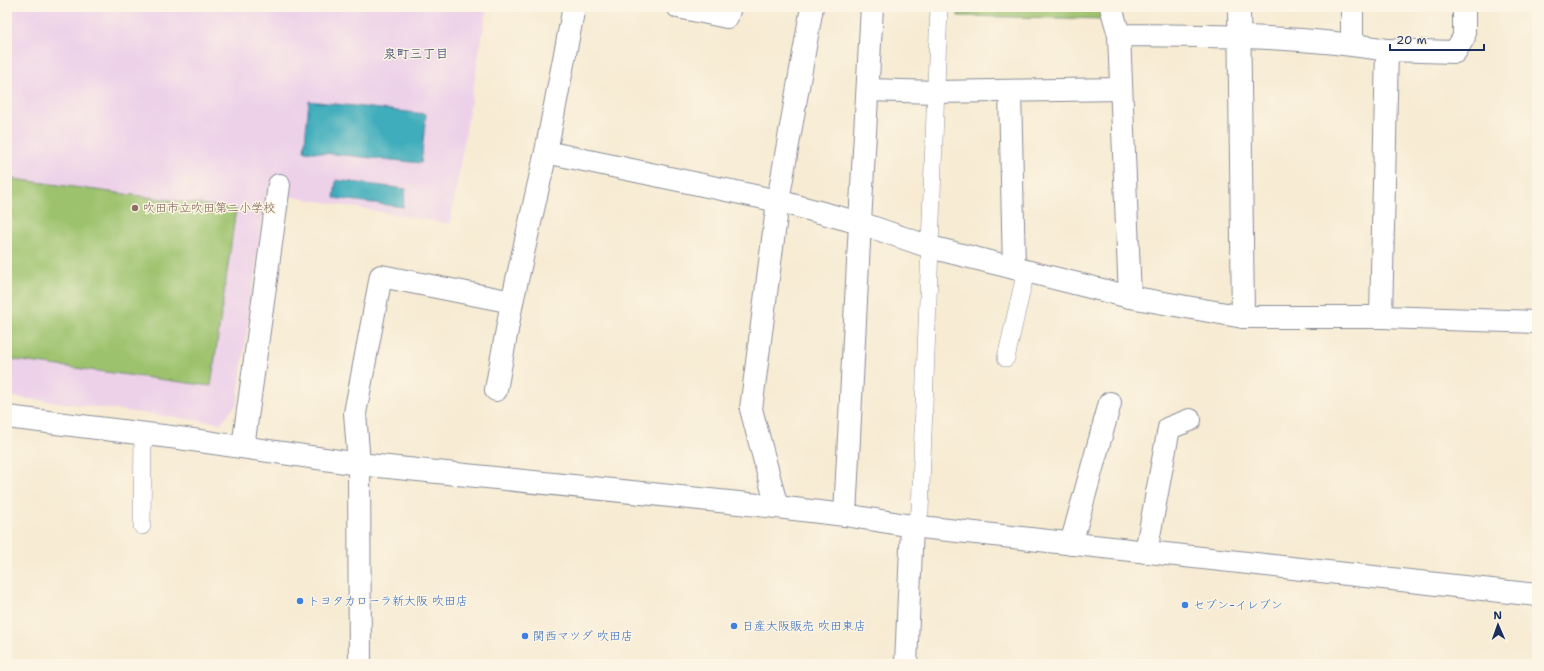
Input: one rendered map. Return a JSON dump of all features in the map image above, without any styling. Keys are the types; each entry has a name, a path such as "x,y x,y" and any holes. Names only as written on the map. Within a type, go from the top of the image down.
{"street":[{"path":"496,390 512,302 546,152 574,7"},
{"path":"678,7 727,17 730,7"},
{"path":"777,506 751,409 778,201 812,7"},
{"path":"845,514 872,7"},
{"path":"1111,7 1119,35 1130,296"},
{"path":"1239,7 1243,317"},
{"path":"1352,7 1352,44"},
{"path":"1119,35 1239,37 1352,44 1387,50 1455,52 1464,37 1464,7"},
{"path":"1381,318 1387,50"},
{"path":"868,90 936,92 1121,89"},
{"path":"1010,90 1020,269"},
{"path":"546,152 778,201 860,222 930,247 1130,296 1243,317 1381,318 1537,322"},
{"path":"243,447 279,185"},
{"path":"360,664 359,464 355,413 381,276 512,302"},
{"path":"1072,544 1110,403"},
{"path":"7,417 143,433 359,464 777,506 845,514 912,526 1537,595"},
{"path":"1146,552 1170,428 1190,420"},
{"path":"906,664 912,526"}],"lane":[{"path":"912,526 920,512 939,7"},
{"path":"1006,358 1020,269"},
{"path":"142,526 143,433"}],"shaded area":[{"name":"吹田市立吹田第二小学校","path":"7,7 487,7 450,224 266,192 237,403 221,423 7,396"}],"green space":[{"path":"959,7 1107,7 1107,19 958,16"},
{"path":"7,178 236,209 211,386 7,359"}],"water":[{"path":"309,101 426,114 421,163 304,151"},
{"path":"336,180 406,189 403,207 334,198"}],"place":[{"name":"吹田市立吹田第二小学校","path":"135,208"},
{"name":"トヨタカローラ新大阪 吹田店","path":"300,601"},
{"name":"セブン-イレブン","path":"1185,605"},
{"name":"日産大阪販売 吹田東店","path":"734,626"},
{"name":"関西マツダ 吹田店","path":"525,636"}],"district":[{"name":"泉町三丁目","path":"416,53"}]}
